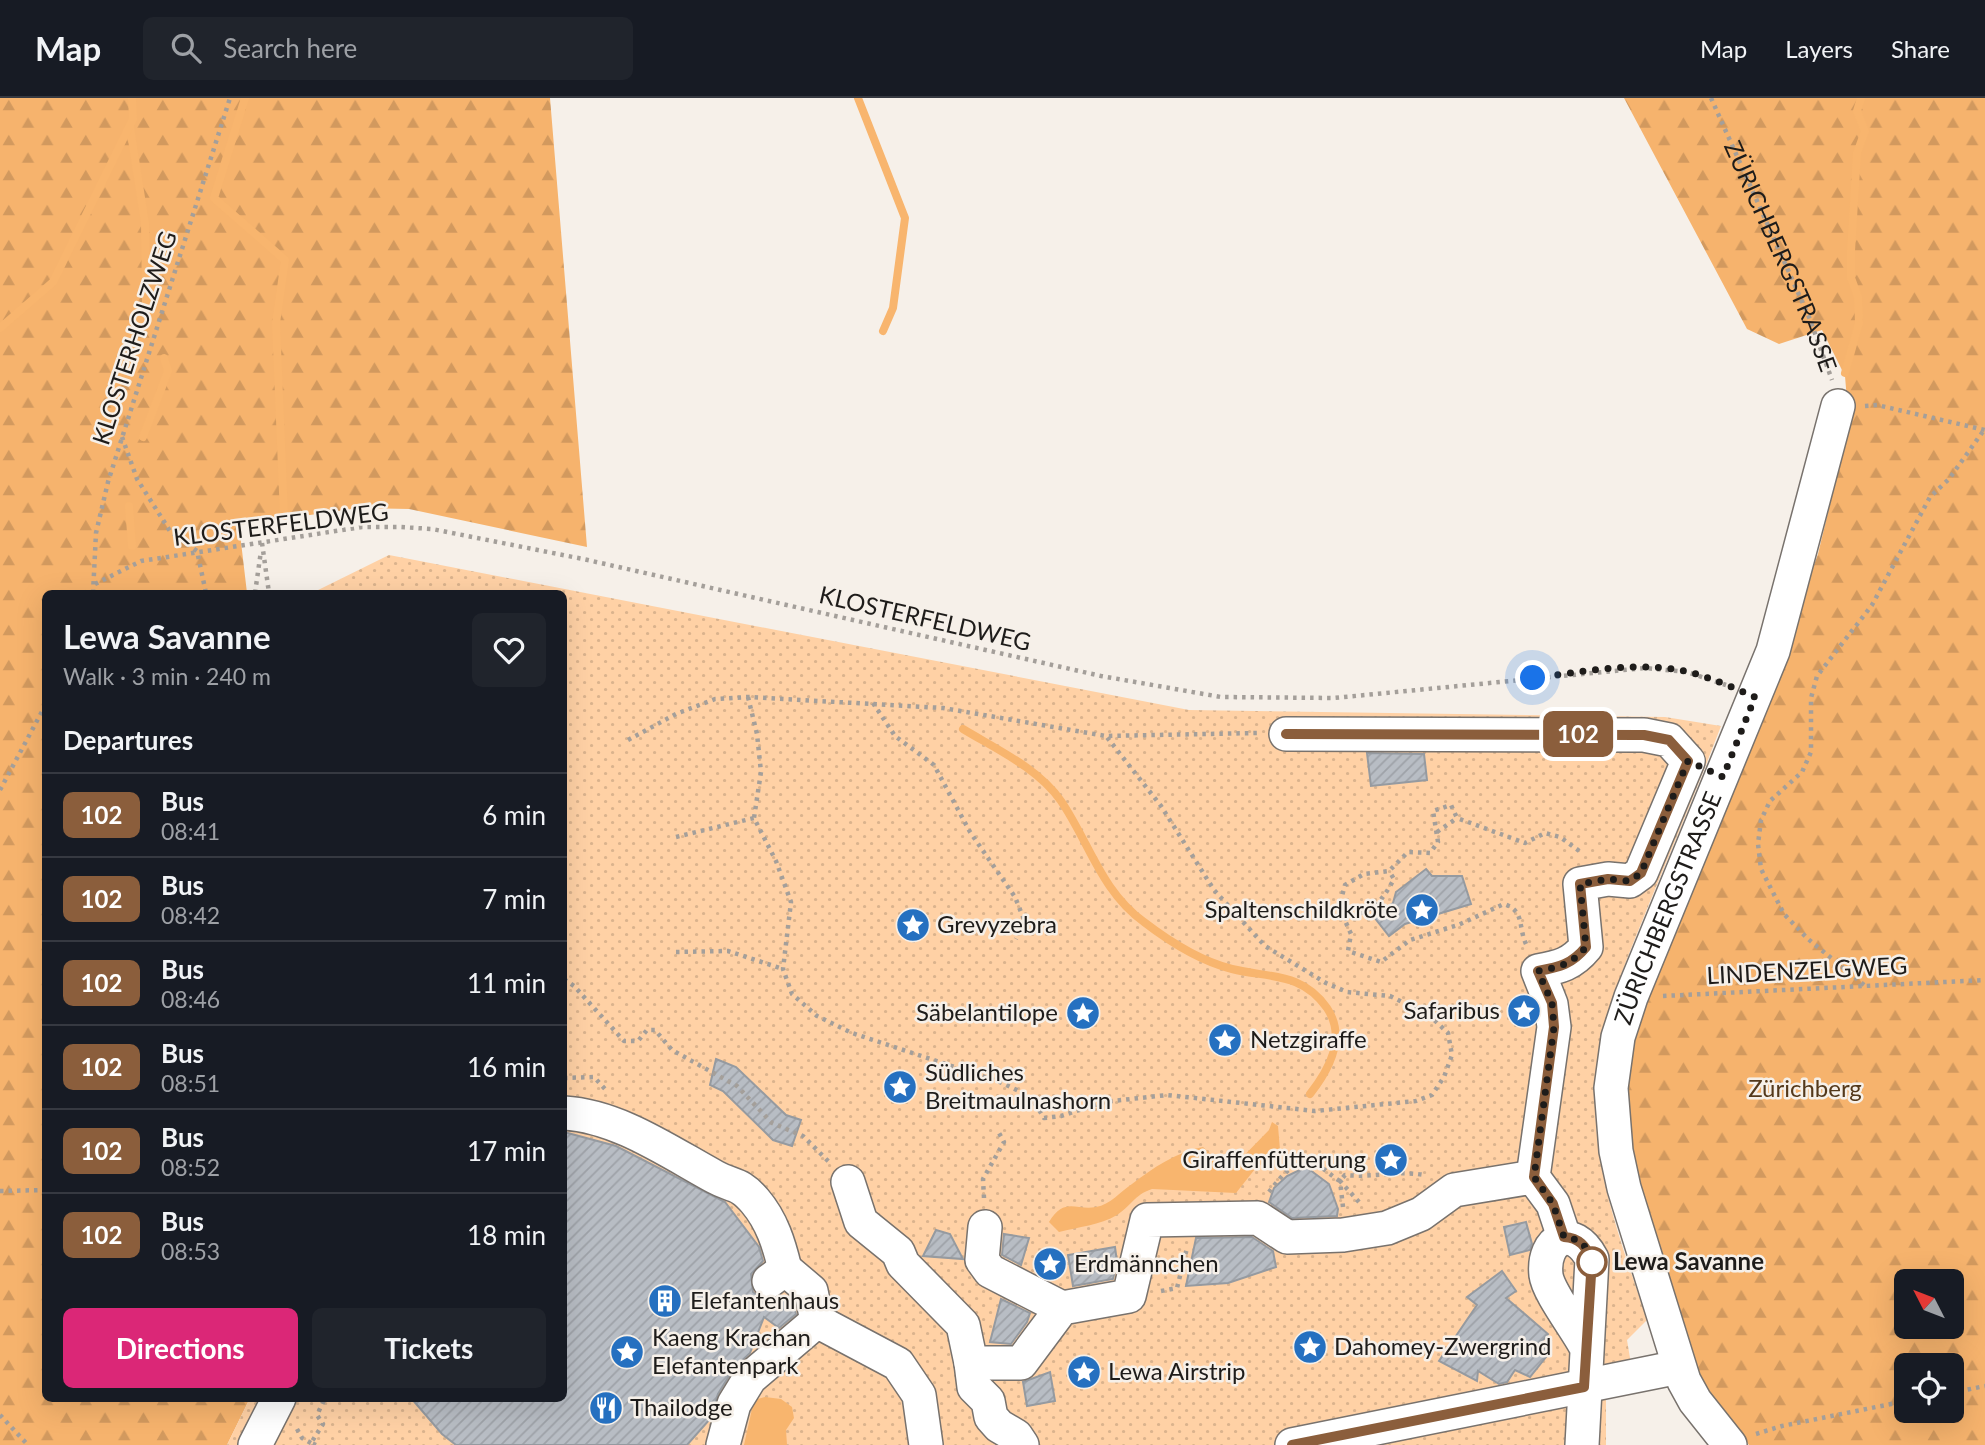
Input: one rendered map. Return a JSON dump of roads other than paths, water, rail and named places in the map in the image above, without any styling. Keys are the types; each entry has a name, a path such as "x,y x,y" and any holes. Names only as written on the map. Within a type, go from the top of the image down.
{"street":[{"name":"ZÜRICHBERGSTRASSE","path":"1729,1444 1695,1401 1679,1367 1624,1188 1616,1151 1611,1088 1618,1037 1631,998 1773,651 1835,428 1838,406"},
{"path":"1435,755 1535,733"},
{"path":"1286,734 1644,735 1669,740 1688,761 1723,777"},
{"path":"1564,1237 1553,1204 1534,1177 1554,1027 1552,1003 1538,971 1562,967 1576,959 1586,947 1580,884 1608,879 1630,881 1641,873 1688,761"},
{"path":"567,1113 582,1114 618,1128 679,1155 718,1179 734,1182 755,1202 777,1234 777,1275 811,1291 817,1321"},
{"path":"985,1227 982,1260 990,1271 1062,1308 1129,1296 1147,1220 1258,1218 1287,1237 1387,1228 1422,1214 1454,1190 1534,1177"},
{"path":"848,1182 861,1222 898,1252 903,1264 963,1325 974,1387 988,1401 991,1417 999,1426 1016,1436 1022,1445"},
{"path":"1582,1445 1592,1259 1586,1247 1575,1238 1564,1237 1553,1245 1546,1262 1546,1278 1586,1347"},
{"path":"971,1363 1021,1363 1062,1308"},
{"path":"723,1445 734,1404 750,1378 817,1321"},
{"path":"817,1321 898,1364 919,1395 926,1445"},
{"path":"1292,1445 1679,1367"},
{"path":"255,1445 277,1402"}],"waterway":[{"path":"0,328 53,282 133,119 132,98"},
{"path":"245,98 214,198 285,260 276,323 284,516"},
{"path":"858,98 905,218 893,308 883,331"},
{"path":"1845,373 1859,323 1858,297 1851,278 1851,251 1857,153 1865,131 1857,111 1861,98"},
{"path":"130,127 145,223 146,302"},
{"path":"143,437 168,371 164,358"},
{"path":"129,506 132,546"},
{"path":"963,729 1016,760 1052,789 1071,817 1106,881 1129,910 1144,922 1175,944 1208,961 1232,969 1284,978 1296,982 1317,996 1333,1019 1335,1042 1329,1064 1310,1094"}],"place":[{"name":"Spaltenschildkröte","path":"1422,910"},
{"name":"Grevyzebra","path":"913,925"},
{"name":"Safaribus","path":"1524,1011"},
{"name":"Säbelantilope","path":"1083,1013"},
{"name":"Netzgiraffe","path":"1225,1040"},
{"name":"Südliches Breitmaulnashorn","path":"900,1087"},
{"name":"Giraffenfütterung","path":"1391,1160"},
{"name":"Lewa Savanne","path":"1592,1262"},
{"name":"Erdmännchen","path":"1050,1264"},
{"name":"Elefantenhaus","path":"665,1301"},
{"name":"Dahomey-Zwergrind","path":"1310,1347"},
{"name":"Kaeng Krachan Elefantenpark","path":"627,1352"},
{"name":"Lewa Airstrip","path":"1084,1372"},
{"name":"Thailodge","path":"606,1408"}],"park label":[{"name":"Zürichberg","path":"1805,1089"}]}
